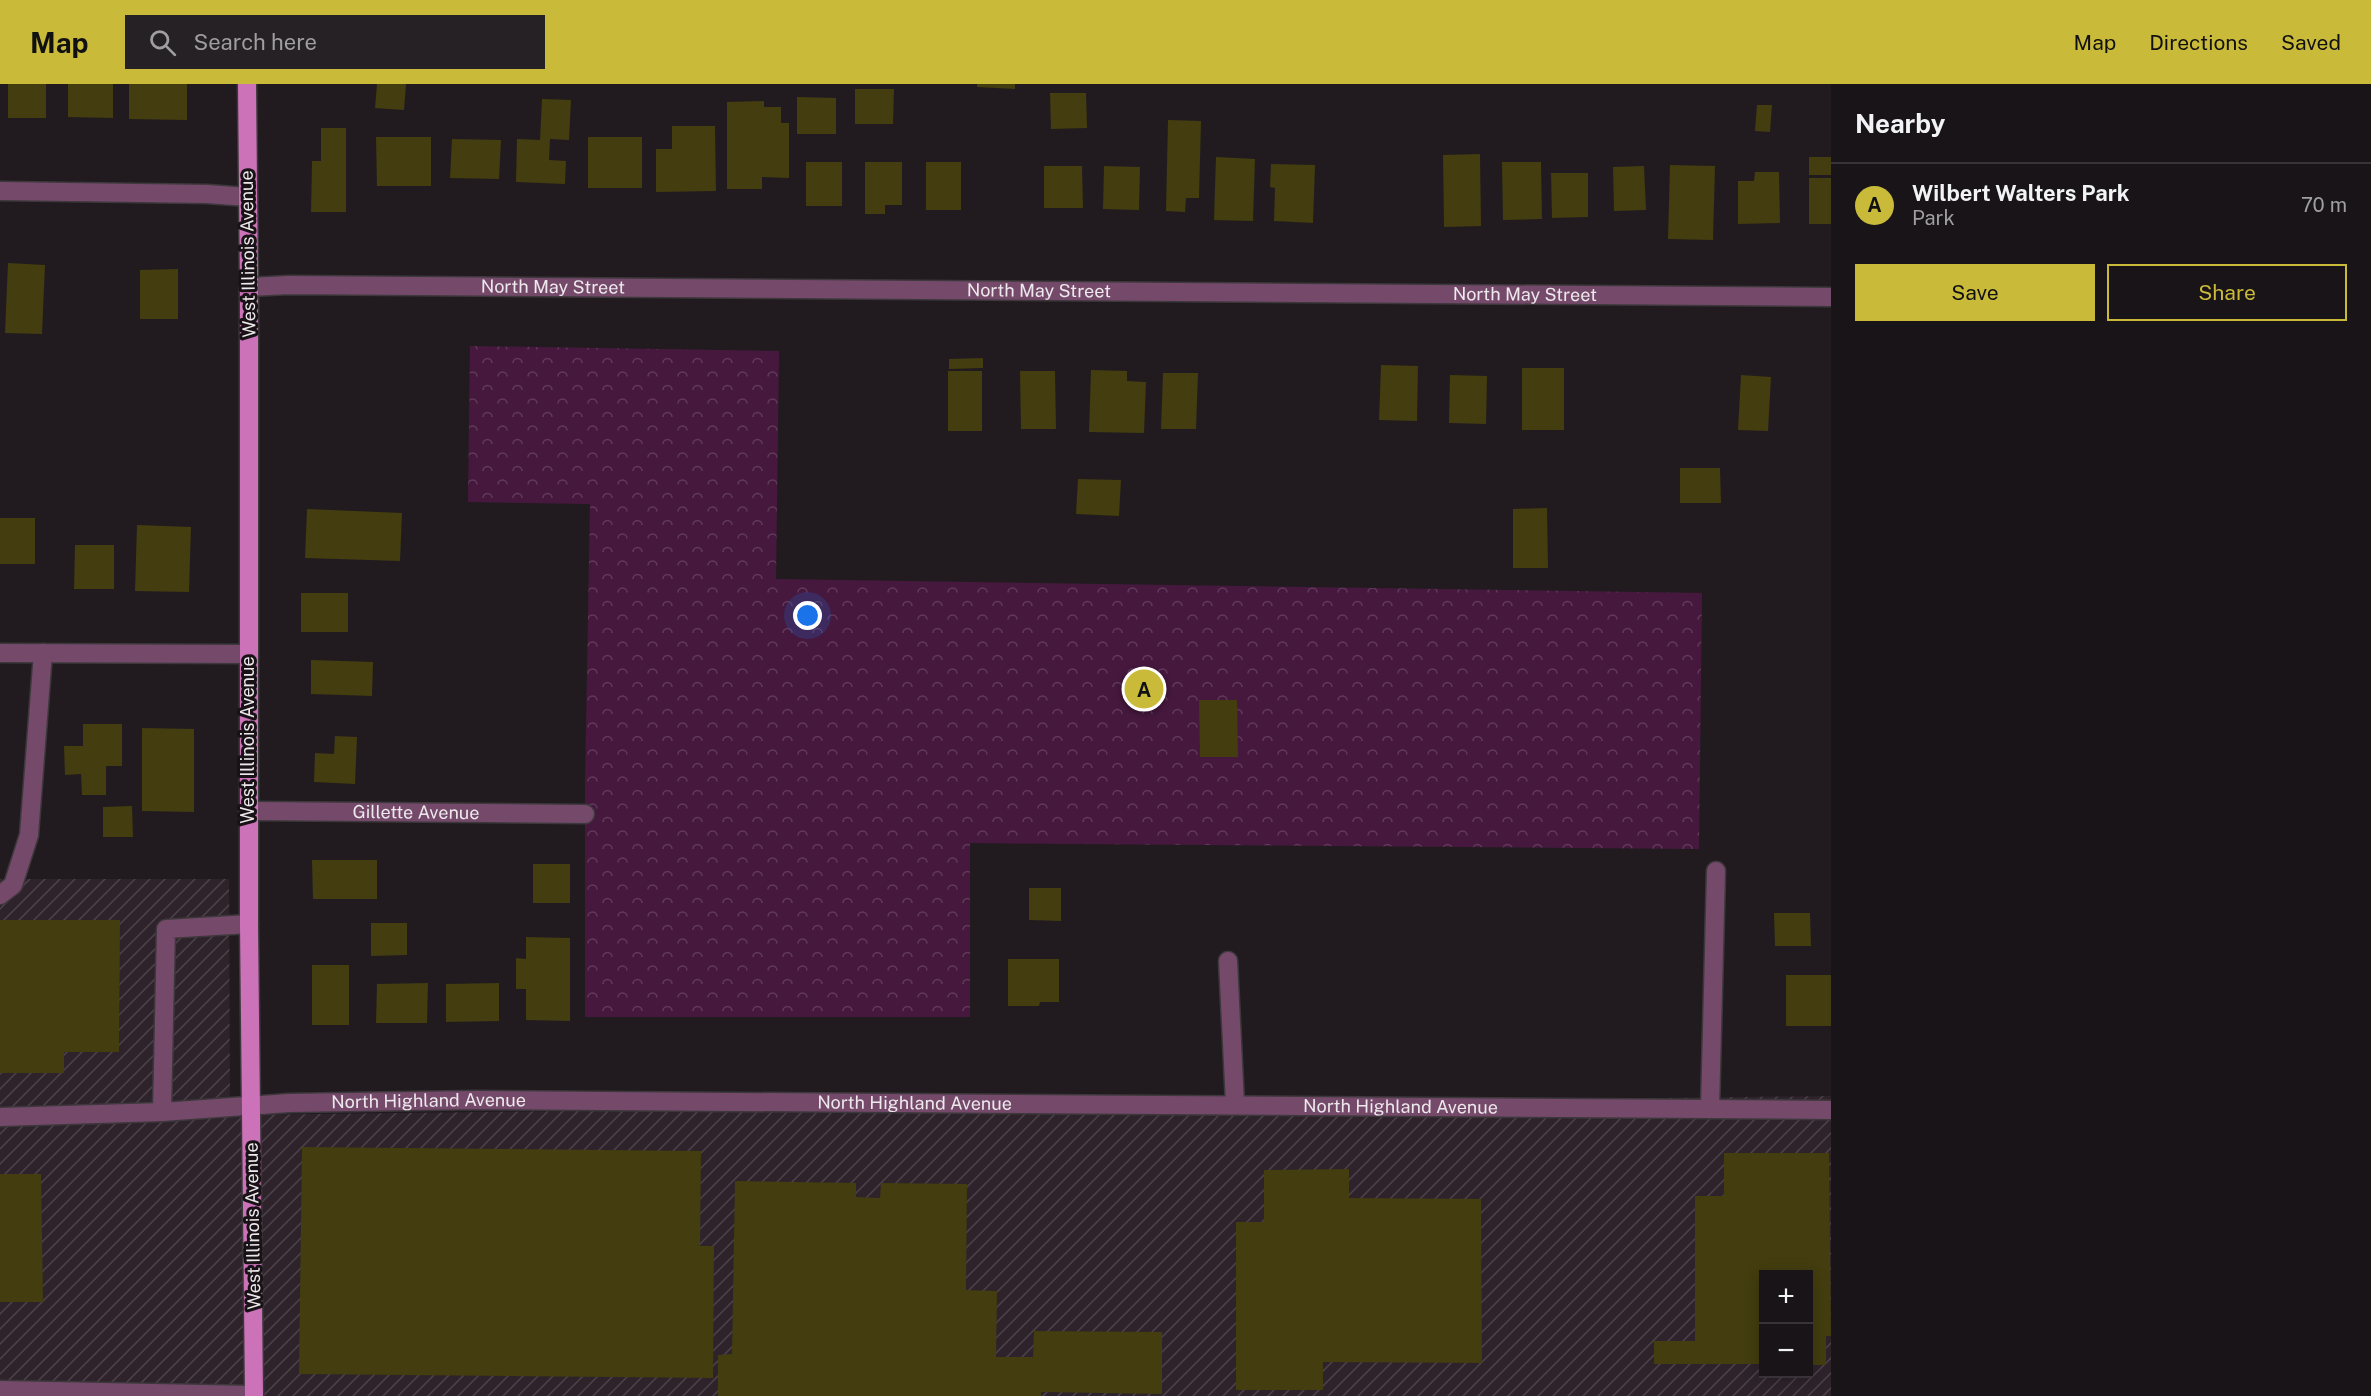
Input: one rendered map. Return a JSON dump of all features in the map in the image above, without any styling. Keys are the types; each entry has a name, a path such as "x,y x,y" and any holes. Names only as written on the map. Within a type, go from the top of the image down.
{"main road":[{"name":"West Illinois Avenue","path":"247,84 248,811 254,1396"}],"street":[{"path":"0,191 207,194 248,197"},
{"name":"North May Street","path":"249,287 289,285 1831,297"},
{"path":"0,652 248,654"},
{"path":"0,895 13,885 29,835 43,653"},
{"name":"Gillette Avenue","path":"248,811 585,814"},
{"path":"1710,1109 1716,871"},
{"path":"162,1112 166,929 249,924"},
{"path":"1228,961 1235,1104"},
{"name":"North Highland Avenue","path":"0,1117 162,1112 252,1105 476,1100 1831,1110"},
{"path":"0,1390 254,1396"}],"shaded area":[{"path":"0,879 229,879 230,1115 1831,1096 1831,1396 0,1396"}],"green space":[{"path":"470,346 779,351 776,579 1702,593 1699,849 970,843 970,1017 585,1017 585,785 590,504 468,502"}],"building":[{"path":"8,84 46,84 46,118 8,118"},
{"path":"68,84 113,84 113,118 68,117"},
{"path":"129,84 187,84 187,120 129,119"},
{"path":"377,84 406,84 404,110 375,108"},
{"path":"977,84 1015,84 1015,89 977,87"},
{"path":"855,89 894,89 893,124 855,124"},
{"path":"1050,93 1086,93 1087,128 1051,129"},
{"path":"797,97 836,98 836,134 797,134"},
{"path":"542,99 571,100 569,140 550,139 549,160 566,161 565,184 516,182 517,139 540,140"},
{"path":"764,101 764,107 781,107 781,123 789,123 789,178 762,177 762,189 727,189 727,102"},
{"path":"1757,105 1772,105 1770,132 1755,131"},
{"path":"1168,120 1201,121 1199,198 1186,198 1185,212 1166,211"},
{"path":"672,126 715,126 716,191 656,192 656,149 672,149"},
{"path":"321,128 346,128 346,212 311,212 312,161 321,161"},
{"path":"376,137 431,137 431,186 377,186"},
{"path":"588,137 642,137 642,188 588,188"},
{"path":"452,139 501,140 499,179 450,178"},
{"path":"1480,154 1481,226 1444,227 1443,155"},
{"path":"1216,157 1255,159 1253,221 1214,220"},
{"path":"1809,157 1831,157 1831,175 1809,175"},
{"path":"806,162 842,162 842,206 806,206"},
{"path":"865,162 902,162 902,205 885,205 885,214 865,214"},
{"path":"926,162 961,162 961,210 926,210"},
{"path":"1502,162 1541,162 1542,219 1503,220"},
{"path":"1271,164 1315,165 1313,223 1274,221 1275,188 1270,187"},
{"path":"1670,165 1715,166 1713,240 1668,239"},
{"path":"1044,166 1082,166 1083,208 1044,208"},
{"path":"1104,166 1140,167 1139,210 1103,209"},
{"path":"1644,166 1646,210 1614,211 1613,167"},
{"path":"1755,172 1779,172 1780,223 1738,224 1738,181 1754,181"},
{"path":"1551,173 1588,173 1588,217 1552,218"},
{"path":"1809,178 1831,178 1831,224 1809,224"},
{"path":"8,263 45,265 42,334 5,333"},
{"path":"178,269 178,319 140,319 140,270"},
{"path":"983,358 983,368 949,369 949,359"},
{"path":"1381,365 1418,366 1417,421 1379,420"},
{"path":"1522,368 1564,368 1564,430 1522,430"},
{"path":"1091,370 1127,371 1127,381 1146,382 1144,433 1089,432"},
{"path":"948,371 982,371 982,431 948,431"},
{"path":"1020,371 1055,371 1056,429 1021,429"},
{"path":"1163,373 1198,373 1196,429 1161,429"},
{"path":"1450,375 1487,376 1486,424 1449,423"},
{"path":"1741,375 1771,377 1768,431 1738,430"},
{"path":"1680,468 1720,468 1721,503 1680,503"},
{"path":"1078,479 1121,480 1119,516 1076,514"},
{"path":"1547,508 1548,568 1513,568 1513,509"},
{"path":"307,509 402,513 400,561 305,558"},
{"path":"0,518 35,518 35,564 0,564"},
{"path":"137,525 191,527 189,592 135,591"},
{"path":"75,545 114,545 114,589 74,589"},
{"path":"301,593 348,593 348,632 301,632"},
{"path":"311,660 373,662 372,696 311,694"},
{"path":"1199,700 1237,700 1238,757 1200,757"},
{"path":"83,724 122,724 122,766 106,766 106,795 82,795 81,774 65,775 64,746 83,746"},
{"path":"142,728 194,729 194,812 142,811"},
{"path":"335,736 357,737 355,784 314,782 315,753 334,754"},
{"path":"132,806 133,837 103,837 103,807"},
{"path":"312,860 377,860 377,899 313,899"},
{"path":"533,864 570,864 570,903 533,903"},
{"path":"1029,888 1061,888 1061,921 1029,920"},
{"path":"1774,913 1810,913 1811,946 1775,946"},
{"path":"0,920 120,920 119,1052 64,1052 64,1073 0,1073"},
{"path":"371,923 407,923 407,955 371,956"},
{"path":"526,937 570,938 570,1021 526,1020 526,989 516,989 516,958 526,959"},
{"path":"1008,959 1059,959 1059,1002 1040,1002 1039,1006 1008,1006"},
{"path":"312,965 349,965 349,1025 312,1025"},
{"path":"1786,975 1831,975 1831,1026 1786,1026"},
{"path":"428,983 427,1023 376,1023 377,984"},
{"path":"499,983 499,1021 446,1022 446,984"},
{"path":"302,1147 701,1151 700,1246 714,1246 713,1378 299,1374"},
{"path":"1724,1153 1829,1153 1831,1336 1826,1336 1826,1365 1813,1365 1813,1270 1759,1270 1759,1364 1654,1364 1654,1341 1695,1341 1695,1196 1724,1196"},
{"path":"1349,1169 1349,1198 1481,1199 1482,1363 1323,1362 1323,1390 1236,1390 1236,1222 1264,1222 1264,1170"},
{"path":"0,1174 41,1174 43,1302 0,1302"},
{"path":"735,1181 856,1183 856,1197 880,1198 881,1183 967,1184 966,1290 997,1291 996,1357 1033,1357 1034,1331 1162,1332 1162,1394 1041,1392 1041,1396 718,1396 718,1355 732,1354"}],"place":[{"name":"Wilbert Walters Park","path":"1144,689"}]}
